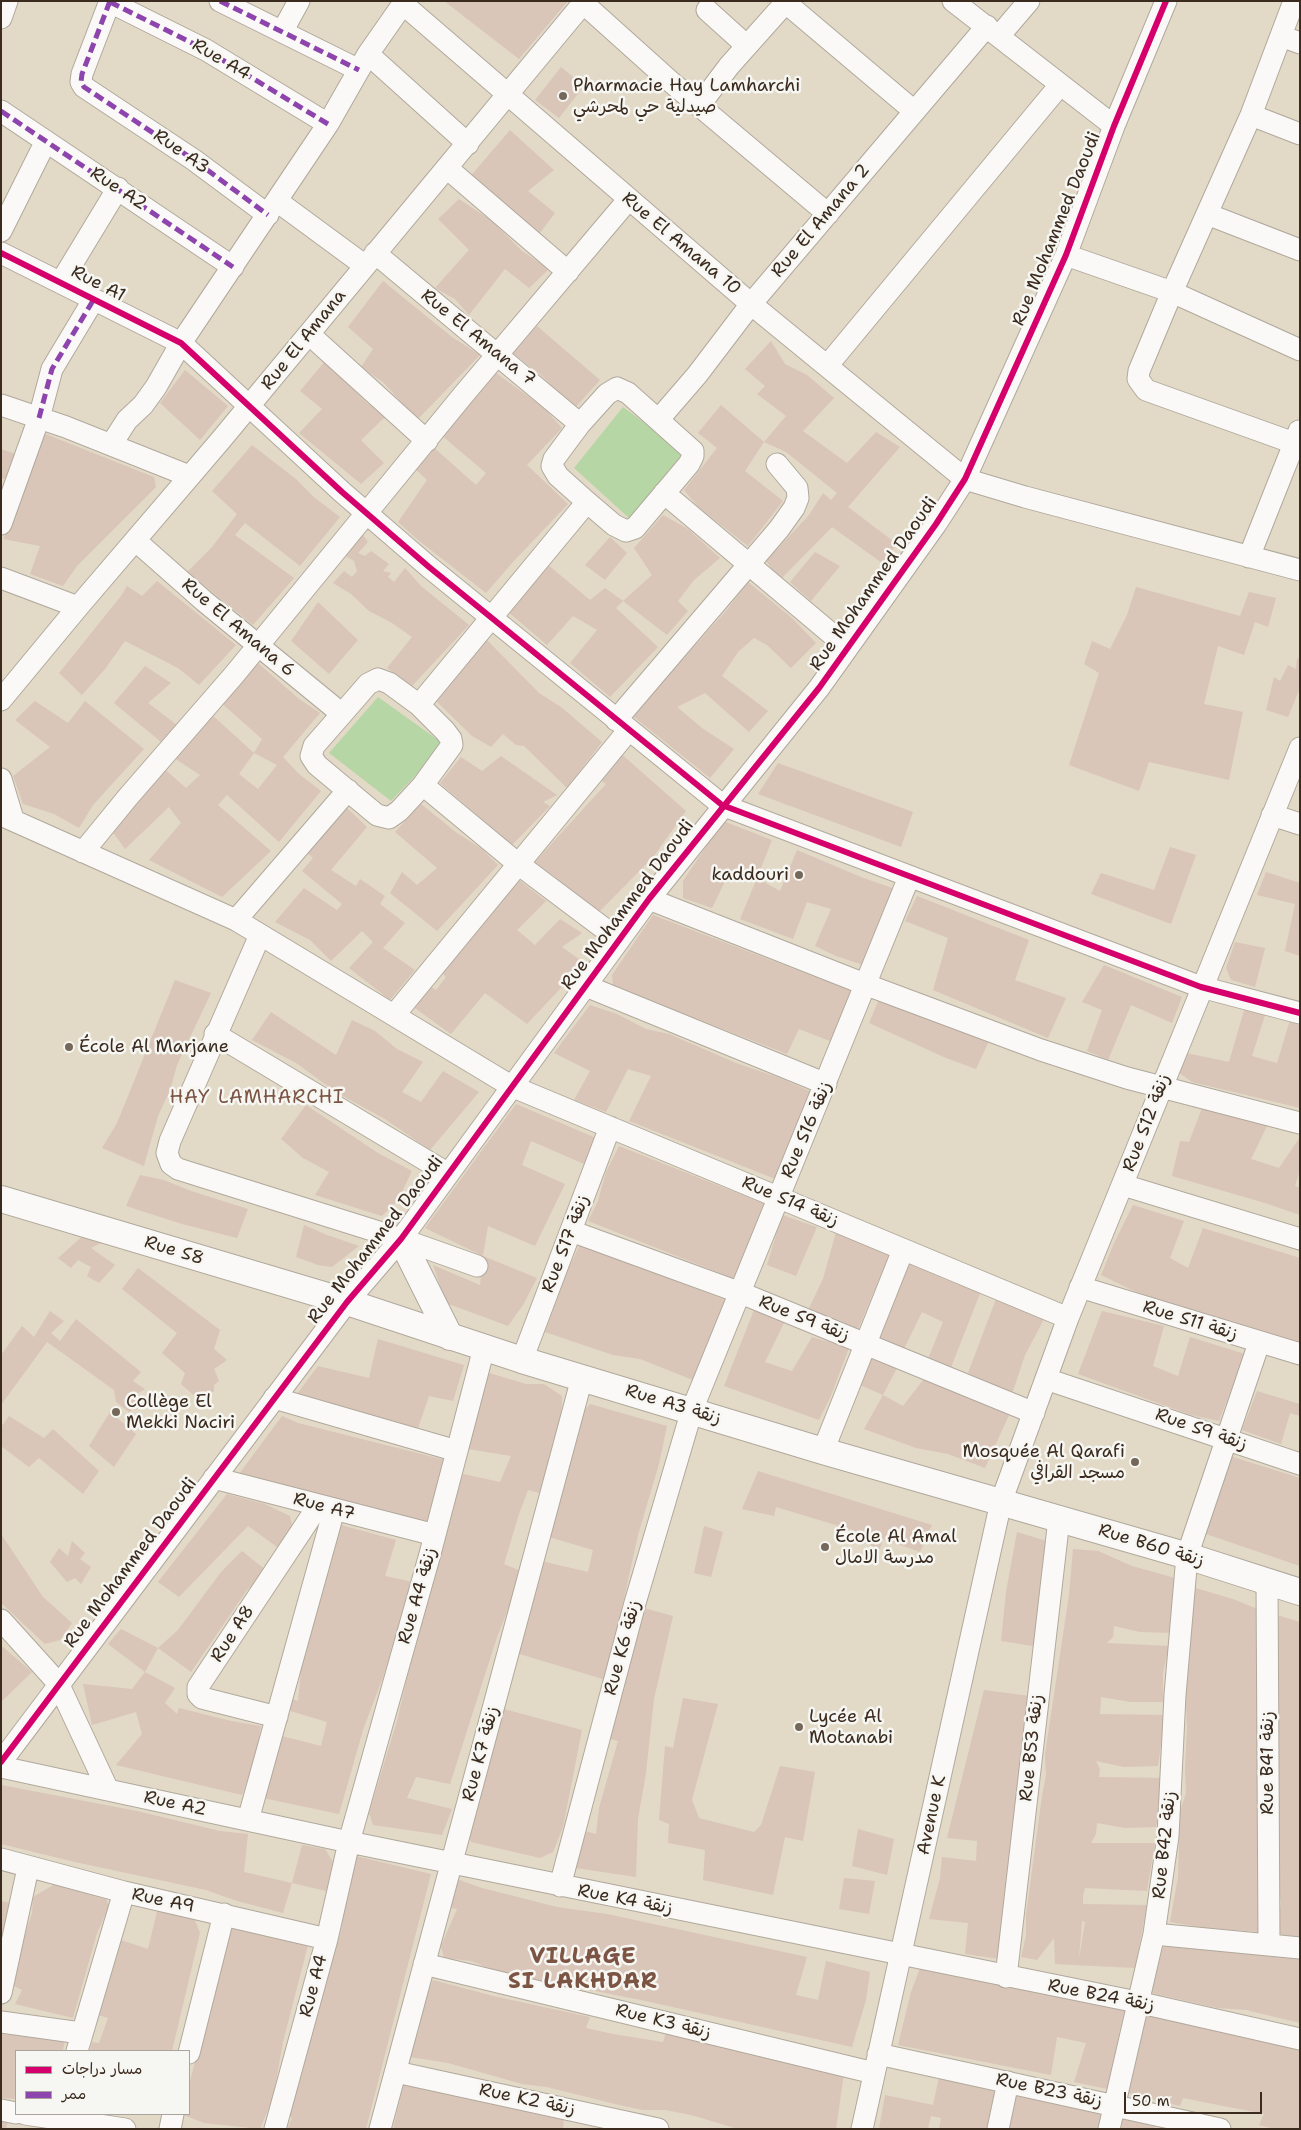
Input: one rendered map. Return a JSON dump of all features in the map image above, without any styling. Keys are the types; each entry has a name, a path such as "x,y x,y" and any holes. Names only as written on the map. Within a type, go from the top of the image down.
{"street":[{"path":"1,18 7,1"},
{"path":"220,1 282,32 364,62 468,144"},
{"path":"282,32 299,1"},
{"path":"953,1 1114,126"},
{"name":"Rue El Amana 2","path":"659,419 751,304 914,111 993,31 1029,1"},
{"name":"Rue Mohammed Daoudi","path":"1,1762 58,1683 107,1623 347,1302 401,1239 511,1086 586,986 618,939 722,805 819,688 930,532 965,478 1066,256 1114,126 1166,1"},
{"path":"1250,557 1297,436 1146,390 1140,385 1139,372 1172,292 1251,115 1291,39 1294,1"},
{"name":"Rue A3","path":"110,2 82,74 81,82 91,93 272,208 370,259"},
{"name":"Rue A4","path":"110,2 206,50 328,124"},
{"path":"111,445 127,420 143,405 156,387 181,343 328,124 364,62 404,2"},
{"name":"Rue El Amana 10","path":"404,2 628,200 751,304 965,478"},
{"path":"584,2 698,106 828,214"},
{"name":"Rue El Amana","path":"2,698 249,406 584,2"},
{"path":"698,106 724,72 787,2 914,111"},
{"path":"707,10 747,46"},
{"path":"827,366 1060,85"},
{"name":"Rue A2","path":"1,112 118,188 233,267"},
{"path":"1251,115 1300,134"},
{"path":"1,231 46,141"},
{"path":"448,168 568,272"},
{"path":"61,282 118,188"},
{"path":"83,852 258,646 498,354 628,200"},
{"path":"1207,214 1300,250"},
{"name":"Rue A1","path":"1,253 181,343 429,567 491,616 622,726 722,805 1201,987 1300,1013"},
{"path":"1066,256 1172,292 1300,350"},
{"name":"Rue El Amana 7","path":"370,259 498,354 580,424"},
{"path":"1,524 7,489 39,418 52,369 94,298"},
{"path":"309,334 427,441"},
{"path":"617,388 628,393 659,419 693,451 693,456 689,464 635,528 626,531 614,525 558,476 552,466 554,459 580,424 607,394 617,388"},
{"path":"1,405 189,476"},
{"path":"395,1014 517,863 794,508 798,498 797,488 777,464"},
{"path":"965,478 1035,500 1300,570"},
{"path":"664,493 848,647"},
{"path":"418,705 587,502"},
{"name":"Rue El Amana 6","path":"136,541 258,646 342,714"},
{"path":"1,578 78,607"},
{"path":"378,679 389,683 418,705 451,738 452,745 422,785 399,811 389,818 377,815 317,765 311,756 314,746 368,684 378,679"},
{"name":"Rue S12 زنقة","path":"1001,1502 1080,1287 1300,748"},
{"path":"1,779 7,817"},
{"path":"422,785 517,863 618,939"},
{"path":"236,920 348,790"},
{"path":"1272,815 1300,824"},
{"name":"Rue S14 زنقة","path":"7,817 236,920 395,1014 511,1086 1068,1318"},
{"name":"Rue S16 زنقة","path":"692,1410 910,877"},
{"path":"649,899 867,985 1094,1068 1300,1123"},
{"path":"260,935 215,1034 170,1141 168,1153 171,1164 178,1169 401,1239 477,1266"},
{"path":"586,986 826,1084"},
{"path":"215,1034 448,1173"},
{"name":"Rue S17 زنقة","path":"522,1360 610,1127"},
{"path":"1123,1185 1300,1238"},
{"name":"Rue S8","path":"1,1199 347,1302"},
{"name":"Rue S9 زنقة","path":"572,1231 741,1293 1034,1414"},
{"path":"401,1239 450,1337"},
{"path":"823,1451 903,1250"},
{"name":"Rue S11 زنقة","path":"1080,1287 1300,1354"},
{"name":"Rue A3 زنقة","path":"347,1302 522,1360 823,1451 1001,1502"},
{"name":"Rue B42 زنقة","path":"1109,2129 1154,1934 1168,1836 1175,1695 1187,1556 1259,1343"},
{"name":"Rue A4 زنقة","path":"349,1842 435,1535 484,1348"},
{"name":"Rue K7 زنقة","path":"380,2129 582,1378"},
{"name":"Rue S9 زنقة","path":"1046,1379 1300,1464"},
{"path":"274,1398 457,1451"},
{"name":"Rue K6 زنقة","path":"560,1886 635,1603 692,1410"},
{"name":"Rue A7","path":"214,1478 435,1535"},
{"name":"Rue B60 زنقة","path":"1001,1502 1187,1556 1300,1592"},
{"name":"Avenue K","path":"862,2129 1001,1502"},
{"path":"248,1820 277,1717 326,1508"},
{"name":"Rue A8","path":"277,1717 202,1698 198,1694 198,1687 326,1508"},
{"name":"Rue B53 زنقة","path":"1006,1977 1059,1519"},
{"name":"Rue B41 زنقة","path":"1267,1581 1269,1945"},
{"path":"4,1627 58,1683 108,1790"},
{"name":"Rue A2","path":"1,1766 349,1842"},
{"name":"Rue A4","path":"275,2129 326,1938 349,1842"},
{"name":"Rue K4 زنقة","path":"349,1842 901,1956"},
{"name":"Rue A9","path":"1,1859 28,1868 124,1892 326,1938"},
{"path":"1,1993 28,1868"},
{"path":"1,2022 79,2042 124,1892"},
{"path":"190,2050 224,1914"},
{"path":"1154,1934 1300,1948"},
{"name":"Rue B24 زنقة","path":"901,1956 1137,2002 1300,2039"},
{"name":"Rue K3 زنقة","path":"424,1964 876,2063"},
{"name":"Rue B23 زنقة","path":"876,2063 1008,2082 1220,2129"},
{"name":"Rue K2 زنقة","path":"396,2072 658,2129"},
{"path":"998,2129 1008,2082"},
{"path":"1,2110 15,2112"},
{"path":"43,2115 61,2116 124,2129"},
{"path":"170,2129 174,2115"}],"green space":[{"path":"623,407 684,452 630,519 574,468"},
{"path":"378,697 445,745 391,801 329,753"}],"building":[{"path":"444,1 568,1 519,59"},
{"path":"561,67 584,86 559,118 535,100"},
{"path":"510,130 554,170 528,191 555,213 539,234 521,217 496,202 468,179"},
{"path":"459,199 492,221 522,251 549,269 529,288 505,269 469,315 455,299 435,288 469,250 438,219"},
{"path":"383,281 452,337 480,355 417,420 384,383 361,367 373,349 348,327"},
{"path":"537,326 600,380 574,409 542,376 513,353"},
{"path":"771,341 785,364 807,375 834,398 803,431 847,463 876,432 900,447 848,507 897,544 882,563 832,527 780,580 766,561 809,515 823,493 831,500 837,493 786,452 764,442 786,416 757,394 765,386 745,369"},
{"path":"325,361 367,403 386,416 361,440 384,463 361,484 299,433 322,409 300,391"},
{"path":"185,370 228,406 200,440 160,403"},
{"path":"496,373 544,408 562,428 527,465 568,504 486,593 398,522 427,480 413,467 431,445 476,485 486,473 440,434"},
{"path":"721,405 764,442 745,471 783,501 748,546 699,508 684,490 717,448 698,433"},
{"path":"43,433 154,477 156,487 77,566 63,586 30,574 40,546 3,539 14,516"},
{"path":"252,445 296,479 315,498 340,517 300,566 245,523 235,535 294,578 253,625 187,572 212,547 237,514 212,491"},
{"path":"1,449 16,454 5,479 1,478"},
{"path":"663,515 688,529 720,558 694,580 678,601 688,611 667,635 623,601 652,575 634,548"},
{"path":"363,535 368,542 358,553 365,556 371,551 389,564 383,571 391,573 388,577 394,582 405,568 421,586 469,625 412,686 387,668 412,637 392,623 369,611 351,594 333,583 344,571 352,577 357,571 354,561 344,555"},
{"path":"610,537 627,553 605,580 585,565"},
{"path":"815,552 840,566 811,601 790,582"},
{"path":"547,564 590,600 605,588 623,601 616,608 658,647 610,697 570,663 597,630 573,616 547,645 507,611"},
{"path":"157,581 236,645 199,685 178,668 125,641 105,669 82,695 59,673 127,586 142,596"},
{"path":"748,582 792,618 816,643 791,668 767,645 754,638 738,652 722,676 768,711 749,732 705,693 677,707 702,728 734,749 710,778 629,713 676,667 725,612"},
{"path":"1136,587 1240,616 1249,592 1276,598 1268,627 1255,622 1244,655 1218,646 1204,704 1243,712 1229,780 1149,762 1139,791 1069,765 1099,673 1084,664 1092,641 1110,649 1127,615"},
{"path":"318,602 358,640 329,674 291,641"},
{"path":"485,638 539,693 561,707 602,742 567,788 524,746 516,745 503,734 491,747 472,736 434,699"},
{"path":"1297,658 1300,660 1300,688 1288,717 1266,710 1274,677 1280,681 1288,665 1296,669"},
{"path":"258,663 299,699 320,713 283,757 299,774 321,791 279,842 227,795 218,805 271,851 222,897 149,860 181,823 169,807 125,849 112,831 162,767 186,788 200,775 171,756 211,714 254,753 262,739 219,701","holes":["254,753 277,765 258,789 239,774"]},
{"path":"145,666 171,683 148,703 177,725 161,742 114,703"},
{"path":"35,701 68,723 85,701 144,749 93,805 79,828 54,814 23,804 13,776 50,747 15,720"},
{"path":"619,752 686,811 654,856 600,911 573,894 554,876 533,864 606,784 598,778"},
{"path":"501,756 557,795 543,802 550,806 512,845 440,783 461,757 482,771"},
{"path":"778,763 913,812 901,847 758,794"},
{"path":"421,804 457,833 482,849 498,865 437,931 390,893 402,872 417,885 437,868 395,832"},
{"path":"346,807 367,827 331,870 356,886 360,879 385,896 380,904 405,923 383,948 415,970 390,1000 349,968 373,942 362,931 331,961 310,940 275,922 304,888 337,910 342,904 302,871 313,858 306,852"},
{"path":"723,821 772,840 757,878 730,871 712,908 683,898 683,881"},
{"path":"1170,847 1196,855 1171,924 1091,894 1101,873 1154,890"},
{"path":"797,850 895,889 863,965 836,956 815,946 831,909 807,902 793,939 740,919 757,878 780,891"},
{"path":"1266,872 1300,883 1300,956 1285,951 1295,904 1257,895"},
{"path":"519,880 546,901 517,930 535,945 560,919 582,933 562,947 579,959 560,989 527,1024 485,993 451,1034 412,1006 429,985 436,990 446,977 439,970 479,929"},
{"path":"917,896 1029,940 1015,980 1066,998 1048,1038 933,990 948,938 905,921"},
{"path":"653,915 823,980 858,991 835,1043 799,1029 787,1054 613,986 612,975"},
{"path":"1235,942 1265,948 1255,987 1231,980 1226,968"},
{"path":"1104,965 1182,997 1172,1023 1131,1005 1108,1060 1087,1051 1102,1010 1082,1002"},
{"path":"175,980 211,993 177,1065 170,1090 158,1116 144,1166 102,1148 117,1123"},
{"path":"879,999 989,1041 976,1069 946,1058 869,1023"},
{"path":"590,1005 617,1014 646,1029 669,1034 736,1063 780,1078 812,1092 778,1180 629,1121 651,1076 628,1069 606,1112 574,1100 590,1071 554,1053"},
{"path":"1245,1007 1266,1012 1252,1056 1277,1063 1290,1020 1300,1023 1300,1108 1192,1082 1178,1072 1186,1053 1229,1062"},
{"path":"271,1012 336,1055 352,1020 375,1031 397,1049 423,1062 402,1092 421,1102 443,1071 479,1092 430,1150 385,1119 339,1094 296,1063 252,1040"},
{"path":"516,1104 596,1138 584,1164 531,1141 522,1165 565,1184 535,1246 488,1226 483,1256 425,1228"},
{"path":"306,1105 378,1153 412,1171 398,1200 382,1216 315,1195 329,1172 303,1158 281,1139"},
{"path":"1202,1108 1268,1124 1251,1159 1279,1168 1300,1137 1300,1170 1295,1186 1300,1188 1300,1215 1172,1176 1180,1141 1189,1142"},
{"path":"619,1146 765,1204 735,1279 588,1221 598,1201 606,1172"},
{"path":"140,1175 164,1180 191,1191 248,1209 237,1238 182,1224 126,1206"},
{"path":"1133,1205 1184,1221 1170,1258 1188,1268 1203,1228 1300,1258 1300,1345 1246,1330 1225,1320 1201,1315 1134,1291 1101,1275"},
{"path":"782,1215 817,1227 796,1276 767,1265"},
{"path":"304,1225 359,1246 332,1267 318,1265 296,1257"},
{"path":"836,1232 889,1255 857,1332 808,1310 823,1279"},
{"path":"86,1233 101,1243 91,1248 115,1265 99,1283 87,1276 91,1267 78,1260 71,1268 58,1258"},
{"path":"580,1244 725,1300 693,1380 640,1359 613,1355 545,1332 567,1272"},
{"path":"483,1256 537,1278 523,1305 508,1326 446,1303 433,1265 480,1285"},
{"path":"907,1263 956,1284 981,1291 950,1370 927,1361 943,1322 922,1312 903,1351 876,1340"},
{"path":"138,1268 220,1330 214,1349 227,1360 214,1369 219,1381 214,1385 214,1391 199,1400 181,1384 185,1373 162,1353 177,1333 122,1289"},
{"path":"996,1299 1044,1319 1025,1355 1012,1394 968,1373"},
{"path":"754,1310 784,1323 765,1362 792,1371 812,1337 849,1348 830,1398 819,1420 724,1386"},
{"path":"50,1311 64,1321 51,1333 60,1341 76,1319 141,1372 133,1381 145,1389 135,1395 144,1402 129,1412 116,1402 114,1390 47,1342 1,1405 1,1355 22,1326 34,1337"},
{"path":"1102,1311 1164,1326 1153,1366 1178,1376 1190,1337 1245,1354 1219,1421 1191,1415 1078,1374"},
{"path":"378,1339 464,1365 453,1401 429,1396 418,1428 297,1394 318,1366 369,1378"},
{"path":"871,1359 897,1368 883,1395 860,1385"},
{"path":"486,1372 526,1384 544,1384 562,1396 561,1424 539,1493 528,1490 519,1514 504,1564 523,1572 497,1637 450,1784 416,1777 407,1798 452,1809 442,1835 373,1825 369,1813 397,1721 414,1647 463,1474 500,1482 511,1456 468,1449"},
{"path":"923,1380 1009,1415 985,1468 948,1454 916,1448 864,1429 883,1395 903,1406"},
{"path":"1257,1391 1300,1404 1300,1416 1290,1413 1281,1444 1242,1430"},
{"path":"590,1404 667,1426 659,1464 638,1535 606,1680 516,1653 541,1561 588,1572 593,1550 549,1537 569,1468 580,1415"},
{"path":"110,1412 136,1434 114,1467 89,1446"},
{"path":"9,1416 44,1438 53,1429 99,1471 83,1494 39,1458 29,1467 1,1446 1,1427"},
{"path":"282,1416 298,1423 445,1460 426,1522 239,1474"},
{"path":"1227,1455 1300,1478 1300,1566 1200,1532"},
{"path":"758,1471 932,1525 920,1552 883,1539 880,1549 856,1540 859,1532 776,1507 774,1516 742,1509"},
{"path":"227,1494 265,1504 290,1516 293,1530 277,1547 248,1526 179,1597 158,1582"},
{"path":"337,1524 396,1540 385,1576 413,1582 383,1677 363,1730 339,1814 263,1798 278,1735 321,1746 327,1722 287,1710 289,1698 298,1701 302,1660"},
{"path":"704,1526 723,1532 711,1577 694,1573"},
{"path":"1017,1532 1053,1543 1033,1646 1001,1641 1006,1592"},
{"path":"1,1534 43,1597 72,1623 60,1640 45,1644 1,1603"},
{"path":"72,1541 85,1553 80,1559 91,1567 81,1584 75,1578 67,1582 50,1562 59,1548 68,1556"},
{"path":"1073,1549 1098,1551 1132,1566 1175,1578 1174,1633 1140,1632 1114,1626 1113,1637 1107,1643 1169,1646 1163,1673 1163,1702 1131,1702 1101,1697 1100,1714 1165,1715 1158,1766 1124,1767 1096,1761 1100,1769 1099,1777 1165,1778 1156,1827 1125,1828 1097,1823 1096,1834 1091,1843 1155,1843 1147,1891 1085,1888 1083,1896 1083,1904 1147,1905 1135,1968 1055,1964 1054,1938 1037,1960 1021,1957 1026,1936 1026,1915 1046,1775 1045,1754 1069,1595","holes":["1082,1921 1085,1922 1079,1959"]},
{"path":"242,1551 267,1571 247,1590 191,1672 158,1648 178,1630 221,1572"},
{"path":"1192,1587 1233,1599 1260,1610 1261,1932 1205,1928 1170,1922 1178,1877 1180,1812 1186,1793 1187,1727 1184,1659"},
{"path":"644,1608 673,1616 654,1699 646,1773 638,1819 636,1877 569,1867 581,1830 596,1834 599,1808 618,1741 607,1738"},
{"path":"1277,1615 1300,1622 1300,1937 1275,1936 1281,1903 1277,1875 1279,1853"},
{"path":"121,1629 158,1648 145,1672 108,1644"},
{"path":"3,1647 32,1672 1,1702 1,1648"},
{"path":"145,1672 175,1688 165,1703 177,1714 179,1708 231,1721 261,1726 255,1758 242,1795 116,1765 142,1734 136,1712 92,1725 83,1684 132,1689"},
{"path":"984,1690 1030,1696 1000,1959 965,1954 968,1923 929,1919 940,1878 942,1857 976,1861 977,1841 947,1838"},
{"path":"683,1698 718,1704 692,1800 699,1818 754,1832 761,1825 780,1766 815,1772 803,1841 785,1837 773,1895 703,1880 705,1850 668,1843 669,1824 659,1820 665,1746 673,1748"},
{"path":"504,1709 582,1730 563,1827 553,1852 540,1858 471,1842 466,1828"},
{"path":"1,1785 137,1811 220,1831 248,1834 244,1872 292,1883 283,1913 237,1901 206,1890 1,1844"},
{"path":"858,1829 894,1839 887,1875 852,1866"},
{"path":"302,1845 325,1849 333,1862 326,1891 292,1883"},
{"path":"356,1856 431,1874 366,2129 287,2129 292,2118 285,2114 287,2105 300,2081 303,2053 318,2011 323,1985 341,1932 349,1879"},
{"path":"844,1878 875,1881 869,1914 839,1909"},
{"path":"457,1879 482,1888 557,1907 607,1914 807,1957 796,1995 818,2000 826,1961 870,1972 866,2000 852,2047 641,2000 498,1972 471,1961 444,1958 441,1946 457,1909 445,1907"},
{"path":"55,1884 105,1895 109,1907 97,1933 73,2018 15,2004 22,1990 14,1986 23,1940 32,1913 33,1897"},
{"path":"1,1901 10,1903 2,1937 1,1937"},
{"path":"158,1907 192,1913 200,1933 172,2050 90,2050 92,2042 99,2043 108,2018 98,2015 121,1940 148,1949"},
{"path":"231,1925 308,1945 283,2042 273,2098 260,2129 204,2123 184,2115 190,2115 190,2081"},
{"path":"1164,1943 1300,1958 1300,2023 1246,2010 1218,2008 1151,1993"},
{"path":"920,1968 1125,2008 1107,2089 1074,2082 1086,2043 1057,2037 1051,2075 898,2045 911,1992"},
{"path":"433,1980 493,1996 590,2017 586,2028 663,2042 666,2033 844,2073 836,2129 738,2129 691,2115 665,2110 643,2110 547,2087 522,2084 448,2063 410,2057 419,2029 423,2005"},
{"path":"1147,2012 1176,2022 1300,2048 1300,2129 1275,2129 1259,2125 1264,2114 1183,2098 1180,2106 1128,2093"},
{"path":"1,2034 65,2039 63,2050 15,2050 15,2099 1,2098"},
{"path":"939,2077 1000,2090 990,2129 939,2129 941,2118 931,2116 928,2129 879,2129 885,2095 933,2105"},
{"path":"404,2082 564,2119 563,2129 393,2129"},
{"path":"1016,2094 1106,2112 1101,2129 1008,2129"},
{"path":"1123,2116 1156,2123 1154,2129 1121,2129"},
{"path":"1,2120 8,2121 6,2129 1,2129"}],"marked path":[{"path":"110,1 82,74 81,82 84,87 194,160 268,215"},
{"path":"220,1 359,70"},
{"path":"110,2 206,50 328,124"},
{"path":"1,111 233,267"},
{"path":"39,418 52,369 94,299"}],"cycle path":[{"path":"1,1762 347,1302 401,1239 649,899 819,688 936,524 965,479 1066,255 1114,126 1166,1"},
{"path":"1,253 181,343 342,492 429,567 722,805 1201,987 1300,1013"}],"place":[{"name":"Pharmacie Hay Lamharchi صيدلية حي لمحرشي","path":"563,96"},
{"name":"kaddouri","path":"799,875"},
{"name":"École Al Marjane","path":"69,1047"},
{"name":"Collège El Mekki Naciri","path":"116,1412"},
{"name":"Mosquée Al Qarafi مسجد القرافي","path":"1135,1462"},
{"name":"École Al Amal مدرسة الامال","path":"825,1547"},
{"name":"Lycée Al Motanabi","path":"799,1727"}],"district":[{"name":"HAY LAMHARCHI","path":"257,1098"},
{"name":"VILLAGE SI LAKHDAR","path":"583,1970"}]}
